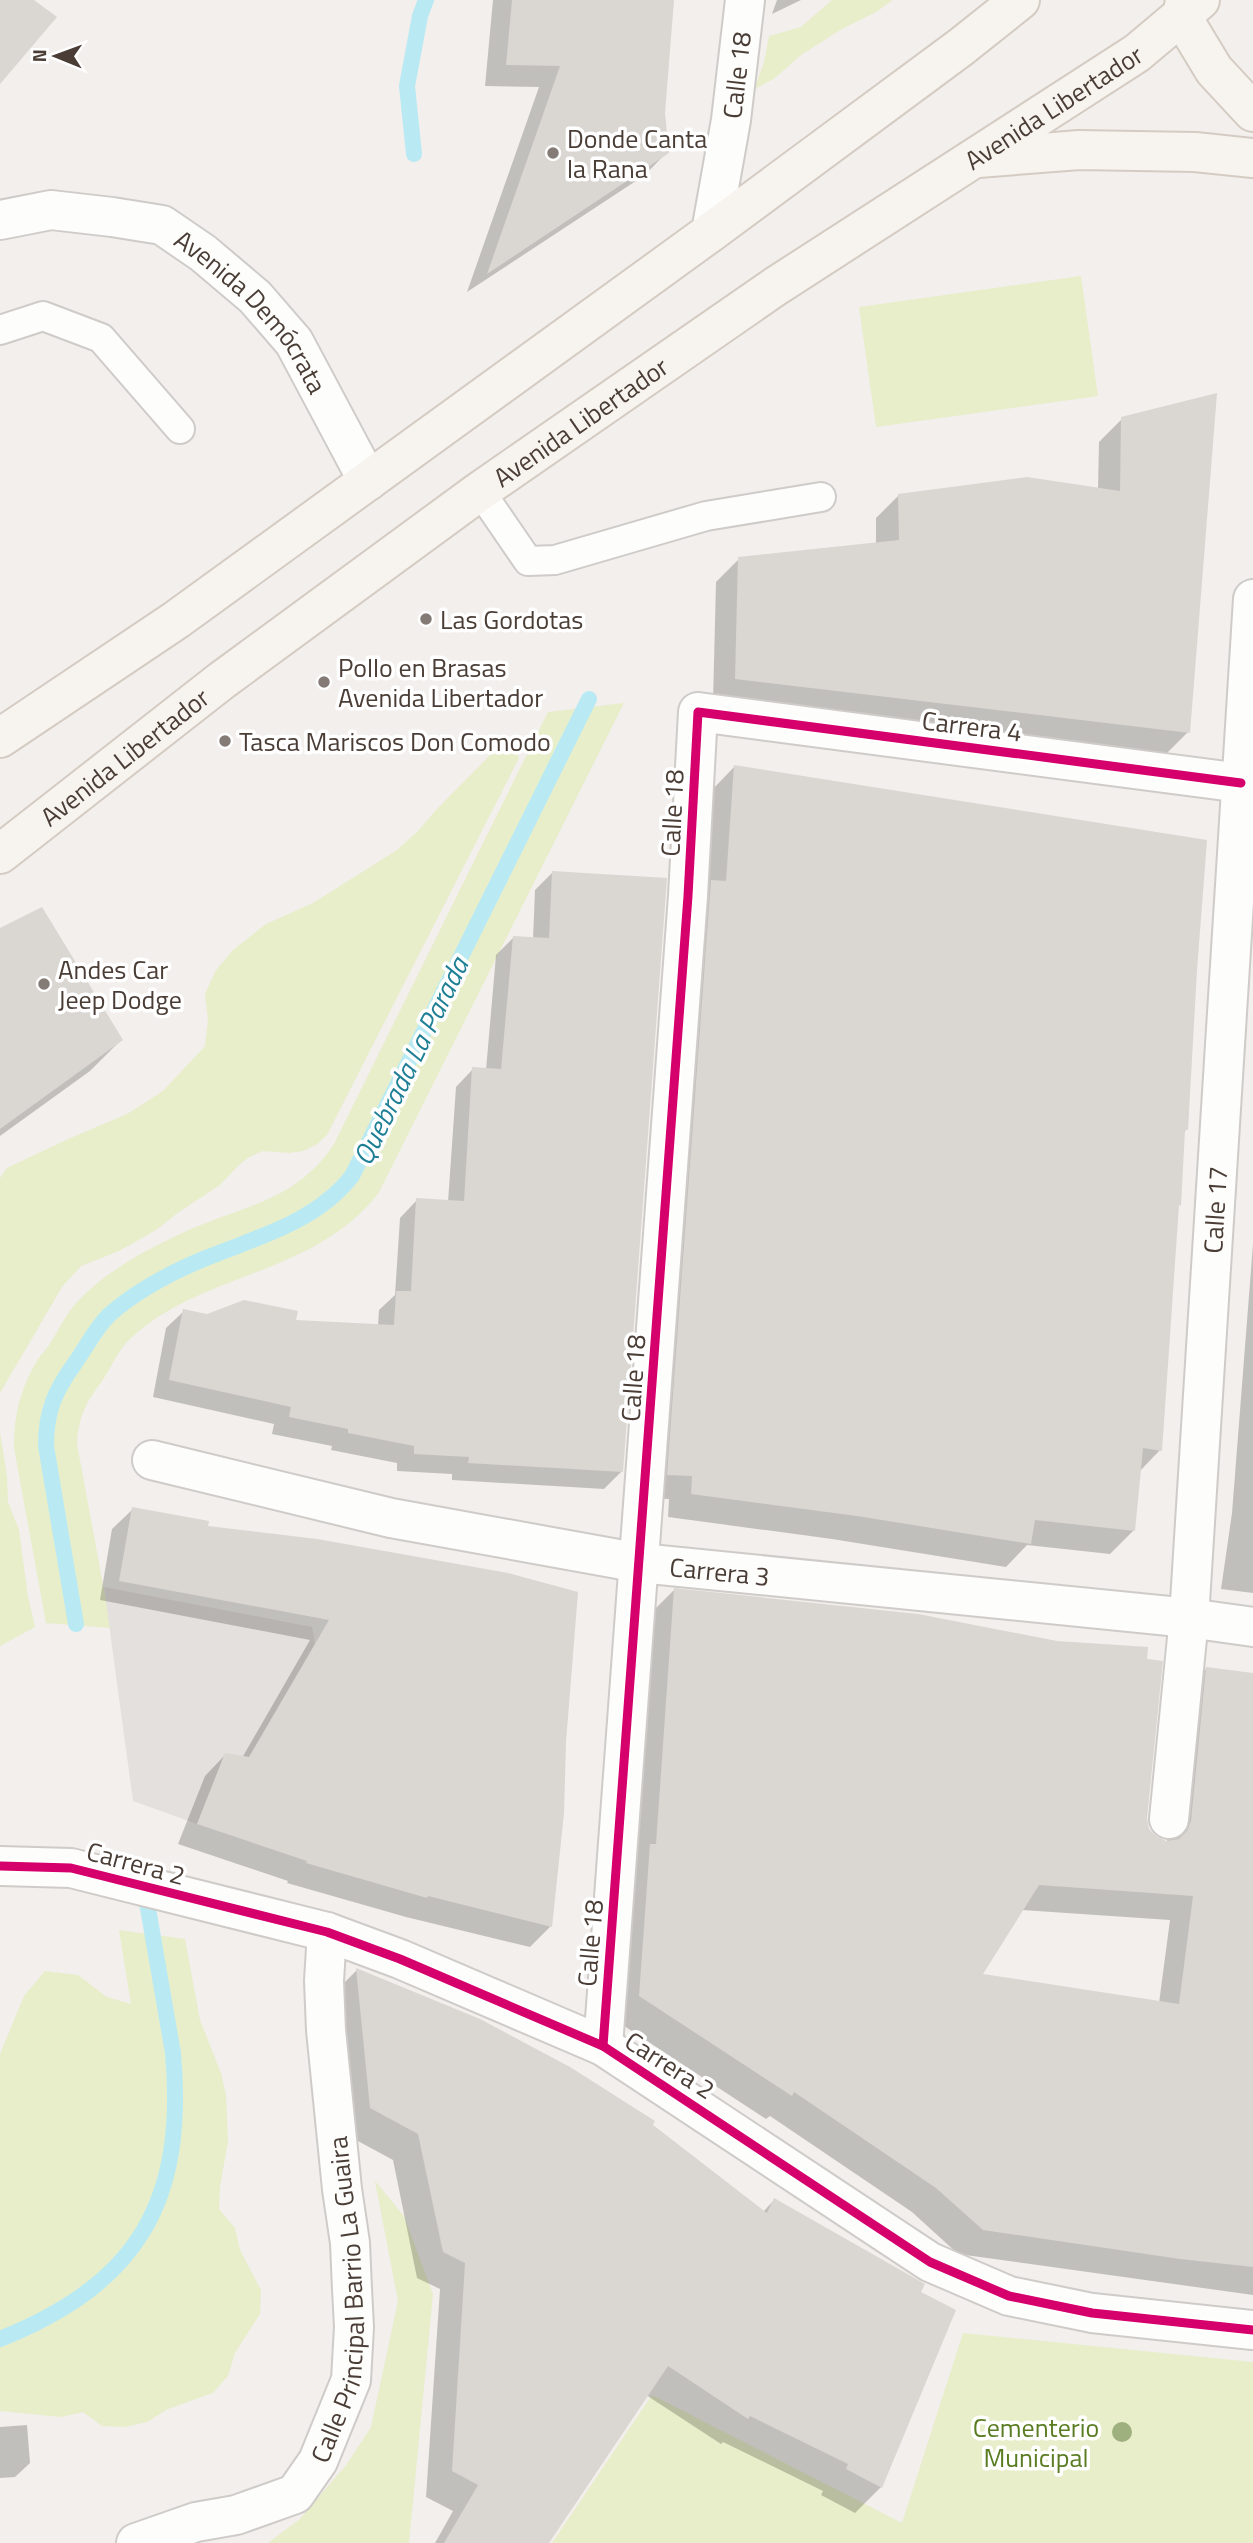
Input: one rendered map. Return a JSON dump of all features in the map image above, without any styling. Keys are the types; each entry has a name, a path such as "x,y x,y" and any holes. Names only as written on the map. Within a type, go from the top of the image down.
{"main road":[{"path":"0,738 176,620 711,232 961,47 1020,0"},
{"path":"1189,6 1214,70 1253,112"},
{"name":"Avenida Libertador","path":"0,854 221,681 480,491 776,286 1137,53 1189,6"},
{"path":"972,158 1079,150 1195,152 1253,158"}],"street":[{"name":"Calle 18","path":"711,232 731,120 745,0"},
{"name":"Avenida Demócrata","path":"0,220 51,210 112,216 162,225 203,253 256,296 294,342 368,481"},
{"name":"Calle 17","path":"1169,1819 1189,1618 1253,599"},
{"name":"Calle 18","path":"603,2046 688,896 698,712"},
{"name":"Carrera 4","path":"698,712 1241,783"},
{"name":"Carrera 3","path":"152,1460 391,1518 640,1563 1189,1618 1253,1627"},
{"name":"Carrera 2","path":"0,1866 71,1868 327,1932 400,1959 603,2046 930,2262 1009,2297 1092,2313 1253,2330"},
{"name":"Calle Principal Barrio La Guaira","path":"136,2543 196,2522 236,2515 295,2494 318,2460 351,2380 354,2314 326,2030 324,1981 327,1932"}],"lane":[{"path":"0,330 43,316 101,338 180,429"},
{"path":"480,491 528,561 555,560 706,516 821,497"}],"green space":[{"path":"832,0 893,0 801,55 775,78 754,90 764,62 769,36 801,27"},
{"path":"1081,276 1098,396 876,427 859,307"},
{"path":"624,703 378,1194 351,1222 321,1243 188,1300 157,1318 128,1341 117,1355 84,1410 77,1444 111,1628 46,1623 14,1448 19,1403 37,1361 72,1308 112,1272 175,1236 288,1189 320,1162 334,1144 548,712"},
{"path":"501,744 514,746 519,758 327,1135 316,1145 303,1151 263,1151 249,1157 220,1185 156,1230 119,1251 81,1266 62,1287 0,1393 0,1178 7,1168 127,1114 163,1091 205,1046 208,1020 205,994 216,970 233,950 266,924 313,903 397,850"},
{"path":"0,1432 8,1502 19,1530 35,1627 0,1646"},
{"path":"119,1930 185,1939 200,2020 221,2073 226,2095 228,2141 219,2209 235,2228 240,2250 261,2290 260,2314 235,2353 228,2376 213,2393 168,2409 147,2422 125,2427 102,2426 83,2412 61,2417 0,2411 0,2054 24,1996 45,1971 78,1975 107,1997 131,2004"},
{"path":"375,2181 404,2216 433,2294 409,2543 268,2543 300,2519 347,2464 371,2427 398,2301"},
{"name":"Cementerio Municipal","path":"963,2333 1253,2362 1253,2543 552,2543 652,2395 902,2523"}],"shaded area":[{"path":"104,1587 312,1627 315,1644 249,1757 225,1754 197,1824 133,1801"}],"building":[{"path":"0,0 34,0 57,17 0,84"},
{"path":"512,0 674,0 665,113 669,153 487,274 560,66 506,65"},
{"path":"1217,393 1190,733 735,679 738,557 899,540 898,494 1027,477 1120,491 1121,417"},
{"path":"734,765 1207,840 1188,1130 1185,1130 1162,1451 1143,1448 1135,1531 1035,1520 1031,1544 857,1516 691,1494 692,1476 667,1475 711,880 726,881"},
{"path":"552,871 667,878 623,1472 468,1463 469,1457 414,1454 414,1446 348,1433 348,1429 289,1417 291,1407 169,1380 183,1309 207,1314 244,1300 298,1311 296,1320 394,1325 396,1291 411,1291 416,1198 464,1201 472,1067 501,1069 513,936 549,938"},
{"name":"Andes Car Jeep Dodge","path":"42,907 123,1040 0,1129 0,928"},
{"path":"132,1507 209,1521 208,1526 317,1539 508,1573 578,1592 566,1742 564,1813 552,1927 428,1896 427,1898 306,1863 307,1861 197,1824 225,1753 249,1757 329,1620 119,1581"},
{"path":"674,1588 918,1614 1057,1641 1148,1647 1147,1659 1163,1661 1147,1818 1149,1829 1166,1841 1179,1839 1187,1831 1191,1821 1206,1667 1253,1673 1253,2267 983,2230 936,2188 794,2092 792,2096 639,1996 650,1844 656,1844","holes":["1039,1885 1193,1896 1179,2004 983,1974"]},
{"path":"356,1968 480,2019 570,2067 655,2121 653,2125 767,2213 774,2198 925,2284 921,2292 956,2310 882,2488 846,2469 848,2464 750,2416 748,2419 668,2366 549,2543 444,2543 478,2485 452,2471 465,2263 443,2252 418,2134 370,2108"}],"waterway":[{"name":"Quebrada La Parada","path":"414,154 407,86 420,16 426,0"},
{"name":"Quebrada La Parada","path":"76,1624 46,1446 50,1411 62,1383 104,1320 131,1298 180,1269 304,1217 338,1192 352,1176 589,699"},
{"name":"Quebrada La Parada","path":"0,2339 48,2317 87,2292 119,2263 144,2230 161,2194 171,2152 175,2105 173,2053 145,1891"}],"cycle path":[{"path":"603,2046 688,896 698,712 1241,783"},
{"path":"0,1866 71,1868 327,1932 400,1959 603,2046 930,2262 1009,2296 1092,2313 1253,2330"}],"place":[{"name":"Donde Canta la Rana","path":"553,153"},
{"name":"Las Gordotas","path":"426,619"},
{"name":"Pollo en Brasas Avenida Libertador","path":"324,682"},
{"name":"Tasca Mariscos Don Comodo","path":"225,741"},
{"name":"Andes Car Jeep Dodge","path":"44,984"}]}
